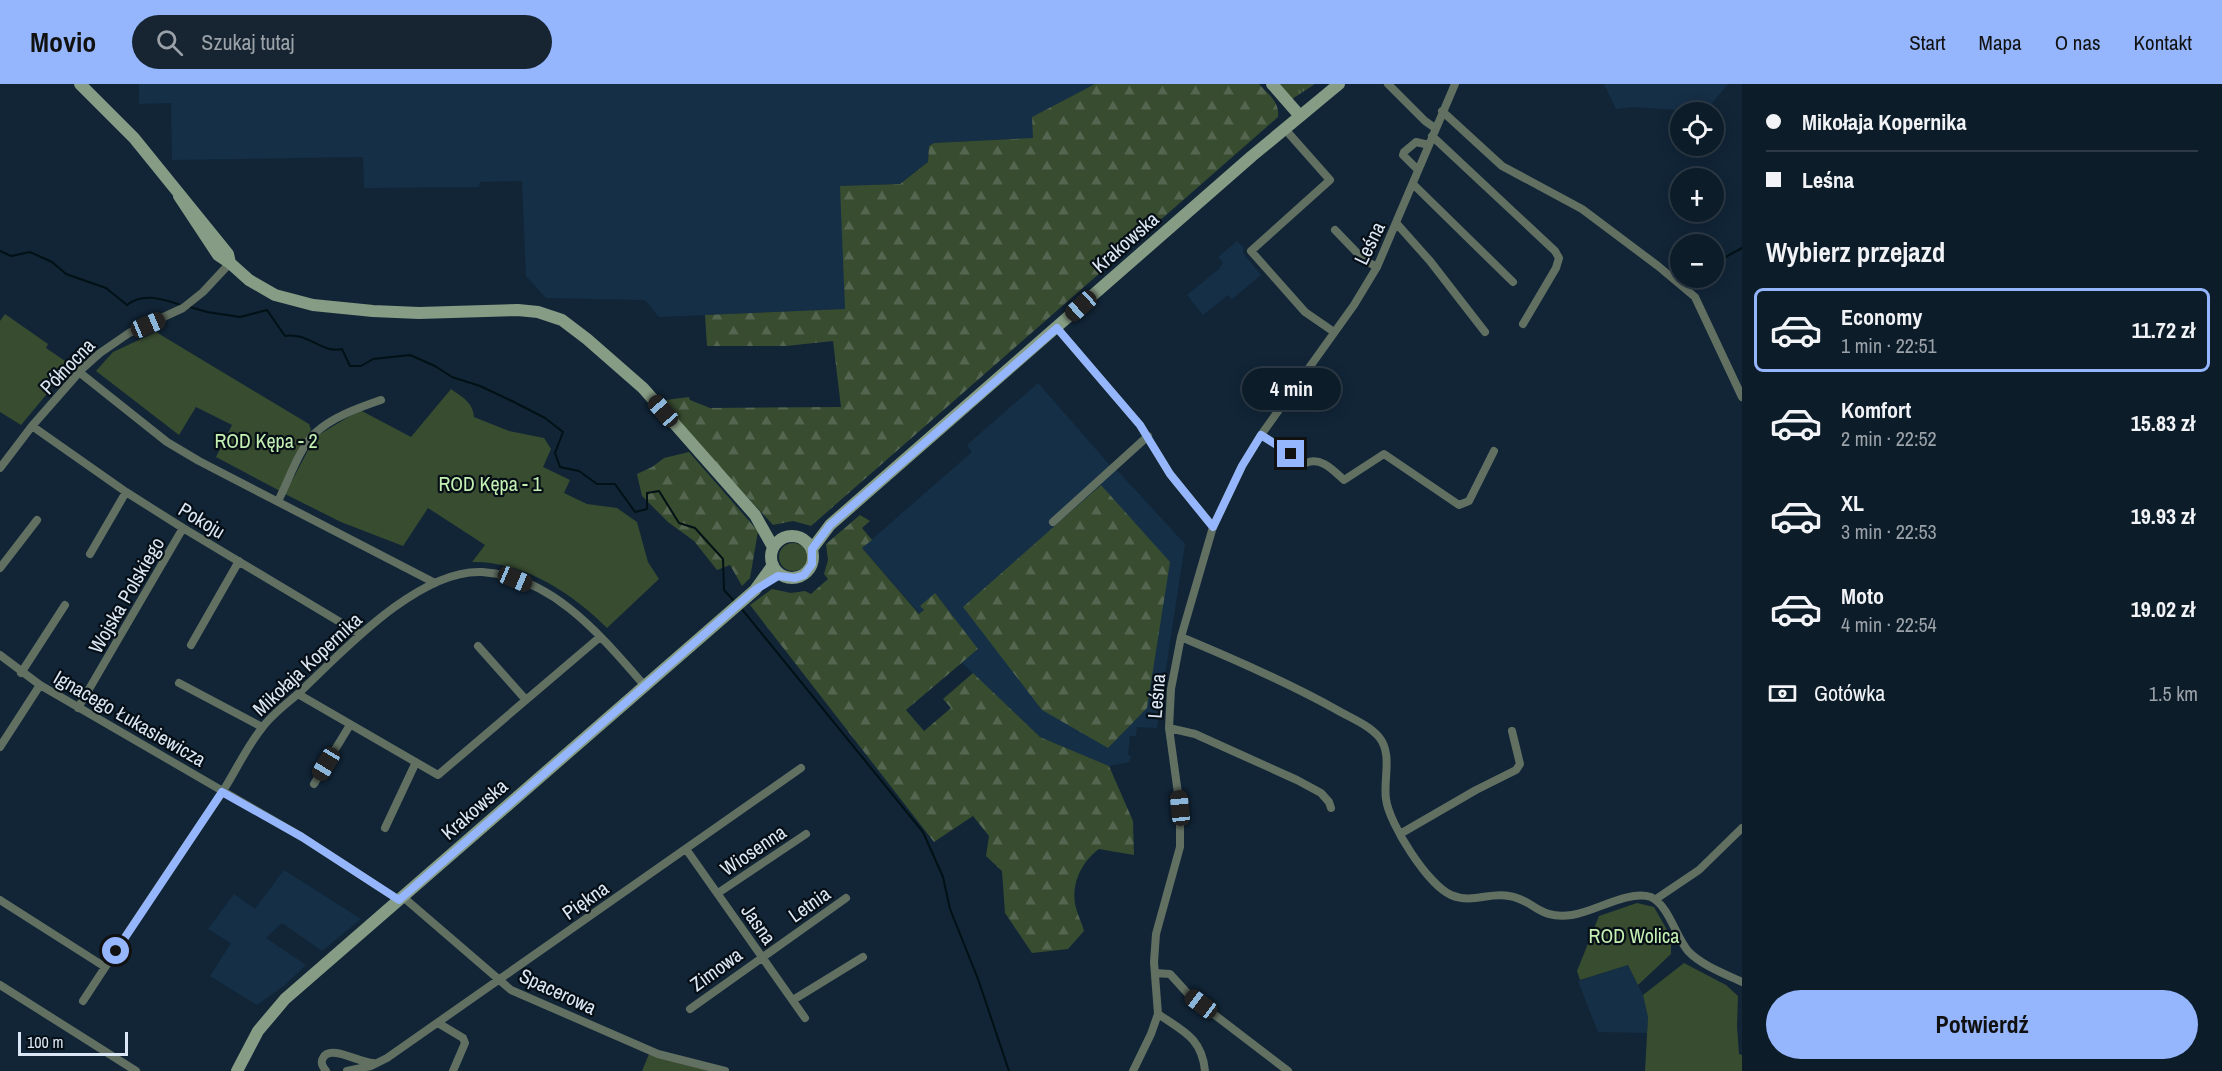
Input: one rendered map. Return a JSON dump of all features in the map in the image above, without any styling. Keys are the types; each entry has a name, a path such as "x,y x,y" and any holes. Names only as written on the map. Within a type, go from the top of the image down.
{"street":[{"path":"80,84 134,138 179,196 218,255 249,280 275,295 313,305 408,312 518,310 538,312 562,320 643,388 755,515 783,537"},
{"path":"1272,84 1300,116"},
{"name":"Krakowska","path":"812,549 830,525 1284,129 1339,84"},
{"path":"1388,84 1425,121 1432,136 1555,251 1559,258 1556,268 1523,324"},
{"name":"Leśna","path":"1133,1071 1149,1040 1158,1014 1155,951 1159,921 1176,865 1181,837 1180,808 1169,728 1171,688 1181,637 1213,527 1242,466 1261,435 1354,305 1377,267 1455,84"},
{"path":"1442,111 1502,166 1569,200 1658,266 1695,297 1742,397"},
{"path":"1284,129 1330,180 1251,251 1305,312 1334,333"},
{"path":"1418,170 1403,155 1404,152 1416,142 1432,136"},
{"path":"1413,184 1513,282"},
{"path":"1397,224 1430,261 1485,332"},
{"path":"1335,230 1364,260 1377,267"},
{"name":"Północna","path":"0,468 32,426 99,352 113,342 187,306 230,263"},
{"path":"1057,328 1149,436 1170,474 1213,527"},
{"path":"80,372 167,442 199,461 435,583"},
{"path":"278,501 315,433 339,417 381,400"},
{"name":"Pokoju","path":"32,426 126,492 360,634"},
{"path":"1261,435 1306,463 1316,461 1324,463 1344,480 1384,454 1459,505 1469,501 1494,451"},
{"path":"1053,522 1149,436"},
{"path":"90,554 126,492"},
{"path":"755,515 773,547"},
{"path":"0,568 37,520"},
{"name":"Krakowska","path":"802,538 830,525"},
{"name":"Wojska Polskiego","path":"78,708 183,528"},
{"path":"783,537 802,538 812,549 813,560 807,572 795,578 782,576 773,566 771,556 773,547 783,537"},
{"path":"191,645 239,561"},
{"name":"Krakowska","path":"237,1071 253,1038 275,1010 755,590 773,566"},
{"name":"Mikołaja Kopernika","path":"83,1001 222,792 262,727 360,634 403,602 435,583 471,572 484,572 515,579 562,603 583,619 645,686"},
{"name":"Krakowska","path":"755,590 782,576"},
{"path":"21,673 65,605"},
{"path":"298,694 438,775 600,637"},
{"path":"1181,637 1279,680 1340,712 1381,739 1387,757 1386,800 1392,822 1433,883 1444,892 1457,897 1480,899 1510,896 1547,914 1564,916 1589,911 1629,897 1646,895 1656,899 1679,938 1693,956 1742,982"},
{"path":"478,646 526,700"},
{"name":"Ignacego Łukasiewicza","path":"0,655 40,685 302,837 401,898"},
{"path":"179,682 262,727"},
{"path":"0,747 40,685"},
{"path":"314,784 350,725"},
{"path":"1169,728 1194,734 1297,780 1321,793 1329,801 1330,808"},
{"path":"1400,834 1476,790 1516,770 1520,764 1512,731"},
{"path":"385,828 416,762"},
{"name":"Piękna","path":"347,1071 374,1065 387,1058 801,768"},
{"path":"1656,899 1699,870 1742,828"},
{"name":"Wiosenna","path":"718,893 806,834"},
{"name":"Jasna","path":"686,849 805,1018"},
{"name":"Spacerowa","path":"401,898 511,990 651,1051 725,1071"},
{"name":"Letnia","path":"762,957 846,898"},
{"path":"0,900 105,968"},
{"name":"Zimowa","path":"690,1009 762,957"},
{"path":"793,1000 863,957"},
{"path":"1155,973 1170,974 1191,996 1288,1071"},
{"path":"0,985 136,1071"},
{"path":"1158,1014 1196,1042 1202,1052 1205,1071"},
{"path":"438,1023 464,1038 465,1043 453,1071"},
{"path":"326,1071 322,1060 330,1052 368,1063 387,1058"}],"shaded area":[{"path":"139,84 1095,84 1033,117 1034,138 934,143 929,146 928,162 900,184 841,186 845,309 659,317 645,300 546,298 526,276 522,181 480,182 479,187 364,188 363,157 172,160 171,103 139,104"},
{"path":"1604,84 1728,84 1713,102 1670,102 1670,110 1633,107 1616,109"},
{"path":"1237,241 1243,247 1243,253 1261,275 1232,299 1228,295 1203,315 1187,295 1219,269 1223,262 1218,257"},
{"path":"1038,383 1114,470 1116,469 1185,544 1157,728 1137,727 1136,736 1130,736 1129,762 1109,766 1040,737 962,663 978,649 921,606 924,610 920,614 862,548 972,452 967,445"},
{"path":"284,870 361,919 322,951 282,923 266,938 306,965 285,985 257,1005 210,976 231,943 208,929 234,894 255,909"},
{"path":"1628,965 1643,995 1648,1017 1647,1033 1598,1032 1578,981"}],"green space":[{"path":"1095,84 1259,84 1275,103 1278,117 811,526 793,521 773,525 664,406 666,400 689,397 690,400 710,408 841,407 833,341 786,346 707,346 705,315 845,309 840,186 900,184 928,162 929,146 934,143 1033,138 1032,117"},
{"path":"1278,84 1315,84 1292,99"},
{"path":"5,314 48,344 46,348 71,365 21,425 0,412 0,321"},
{"name":"ROD Kępa - 2","path":"156,332 309,424 311,430 280,491 216,457 232,425 196,407 179,435 96,371 113,352"},
{"name":"ROD Kępa - 1","path":"451,389 472,407 474,417 509,431 544,438 551,449 543,467 570,480 564,493 587,504 617,508 637,522 648,562 659,579 607,628 562,591 528,573 491,563 472,562 485,545 428,508 403,546 341,522 285,494 315,437 360,410 411,437"},
{"path":"689,452 758,531 750,578 742,586 730,565 717,570 694,541 668,522 642,496 637,474 664,458"},
{"path":"1101,485 1170,562 1147,708 1108,748 1042,710 963,607"},
{"path":"860,515 870,521 862,528 872,540 862,548 919,614 924,610 920,606 935,593 978,649 906,710 924,731 951,708 943,699 973,673 1040,737 1109,766 1133,821 1134,855 1099,849 1082,868 1076,883 1075,900 1084,931 1068,949 1032,953 1005,913 1002,871 986,856 989,836 973,816 934,842 750,605 772,589 791,593 805,591 811,594 828,579 824,574 828,560 826,544"},
{"path":"793,543 803,547 807,557 803,567 793,571 783,567 779,557 783,547"},
{"name":"ROD Wolica","path":"1637,903 1654,907 1671,937 1671,954 1638,985 1628,965 1580,980 1577,971 1599,916"},
{"name":"ROD Wolica","path":"1684,963 1726,985 1738,996 1737,1026 1742,1071 1645,1071 1648,1017 1643,995"},
{"path":"649,1054 715,1071 642,1071"}],"waterway":[{"path":"1724,258 1742,248"},
{"path":"0,251 11,256 30,252 52,262 66,274 106,288 127,305 146,298 181,305"},
{"path":"190,307 240,317 267,310 285,336 301,337 328,349 342,349 350,366 361,366 373,359 410,355 435,366 452,377 480,386 545,418 563,432 555,453 560,467 579,471 597,484 615,484 635,512 647,509 647,493 659,491 679,523 695,528 723,559 724,590 735,602"},
{"path":"741,608 923,832 943,877 950,909 978,979 1009,1071"}],"route":[{"path":"116,951 222,792 302,837 399,900 755,590 778,576 795,578 807,572 813,560 812,549 830,525 1057,328 1149,436 1170,474 1213,527 1242,466 1261,435 1291,454"}]}
